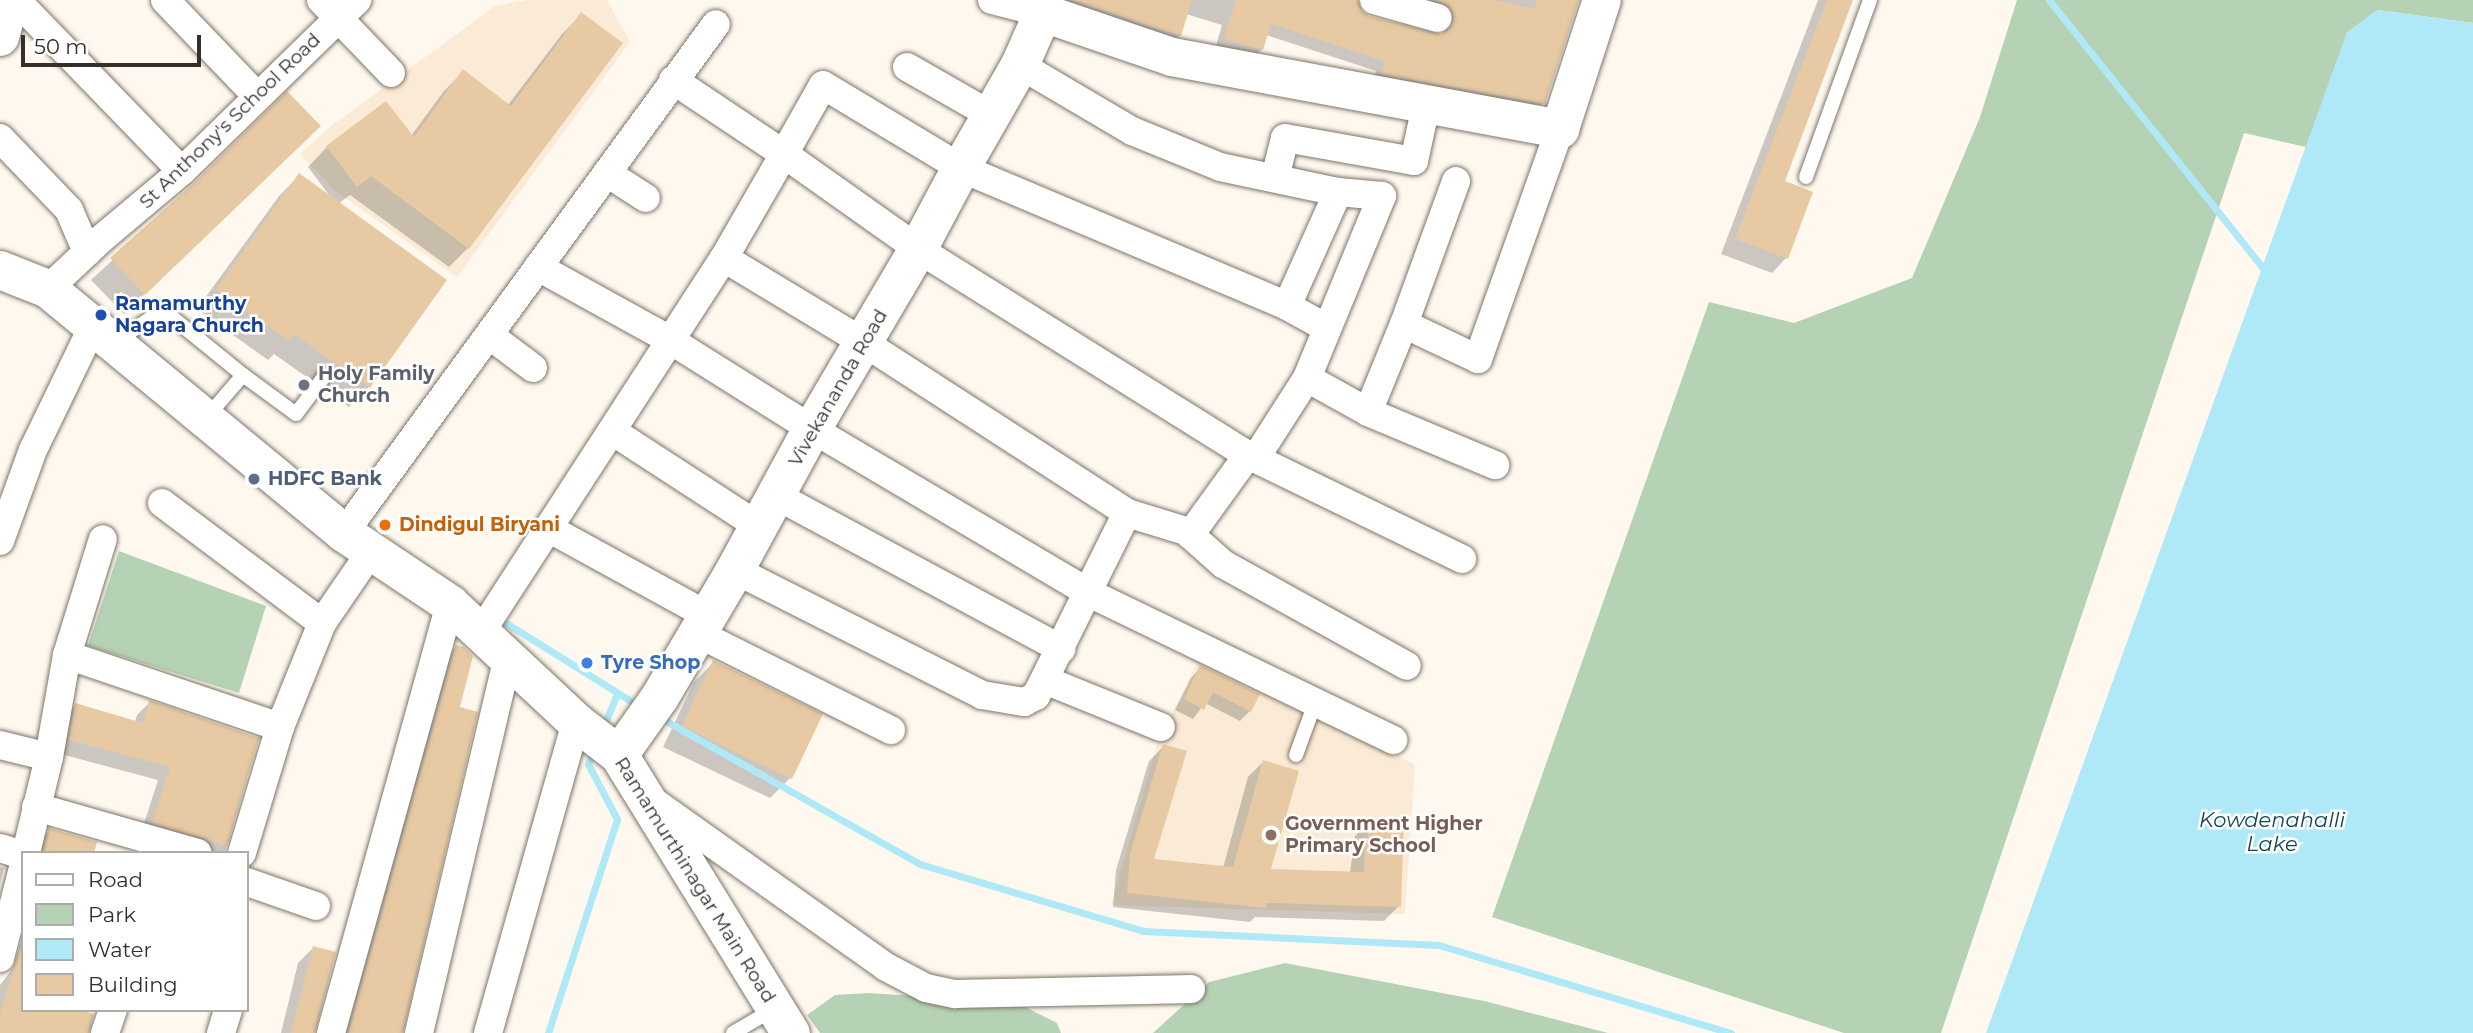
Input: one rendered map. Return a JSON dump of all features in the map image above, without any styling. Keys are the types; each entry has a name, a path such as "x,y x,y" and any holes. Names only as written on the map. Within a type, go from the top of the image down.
{"street":[{"path":"0,37 10,0"},
{"path":"16,0 182,171"},
{"path":"165,0 258,97"},
{"path":"992,0 1043,13 1172,57 1560,129"},
{"path":"1374,0 1438,18"},
{"path":"1404,324 1478,359 1560,129 1602,0"},
{"path":"339,6 391,73"},
{"name":"St Anthony's School Road","path":"48,289 182,171 258,97 339,6"},
{"name":"Vivekananda Road","path":"619,755 660,697 735,570 812,429 919,249 961,168 1020,65 1043,13"},
{"path":"243,851 280,727 358,541 489,335 716,24"},
{"path":"1020,65 1132,131 1220,167 1338,192 1382,197 1307,378 1252,457 1190,535"},
{"path":"907,67 991,115"},
{"path":"673,80 919,249 1252,457 1462,559"},
{"path":"419,1033 495,632 548,528 724,258 823,85 961,168 1287,306 1327,328"},
{"path":"1275,178 1285,138 1415,161 1426,106"},
{"path":"0,138 69,210 88,251"},
{"path":"607,173 646,198"},
{"path":"1368,412 1404,324 1455,181"},
{"path":"1287,306 1338,192"},
{"path":"724,258 863,342 1127,513 1190,535 1223,564 1407,666"},
{"path":"538,267 670,340 812,429 1089,593 1392,740"},
{"name":"Ramamurthinagar Main Road","path":"0,270 48,289 358,541 495,632 576,722 619,755 783,1021"},
{"path":"0,541 33,450 103,334"},
{"path":"489,335 533,368"},
{"path":"1307,378 1368,412 1494,465"},
{"path":"612,431 767,511 1061,649"},
{"path":"162,503 322,624"},
{"path":"735,570 982,695 1024,702 1036,696 1045,680 1127,513"},
{"path":"548,528 702,624 891,730"},
{"path":"25,851 49,757 67,655 103,539"},
{"path":"331,1033 450,604"},
{"path":"67,655 280,727"},
{"path":"1045,680 1161,727"},
{"path":"488,1033 576,722"},
{"path":"0,746 49,757"},
{"path":"644,795 886,967 926,988 955,994 1191,989"},
{"path":"36,807 191,851"},
{"path":"0,848 21,853"},
{"path":"0,958 21,875"},
{"path":"248,883 316,906"},
{"path":"106,1033 112,1012"},
{"path":"221,1033 227,1012"}],"lane":[{"path":"1806,177 1870,0"},
{"path":"103,334 163,310 296,414 323,378"},
{"path":"205,419 243,375"},
{"path":"1296,755 1315,703"},
{"path":"733,1033 783,1021"}],"shaded area":[{"path":"526,0 607,0 630,42 457,277 334,190 300,154 331,126 495,6"},
{"name":"Government Higher Primary School","path":"1201,656 1270,688 1415,765 1405,914 1111,905 1159,738"}],"green space":[{"path":"2017,0 2473,0 2473,23 2378,10 2348,32 2306,147 2244,133 1941,1033 1844,1033 1492,917 1709,302 1794,323 1912,278 1980,117"},
{"path":"119,551 266,606 239,693 88,646"},
{"path":"1285,963 1484,1001 1608,1033 1153,1033 1209,982"},
{"path":"869,993 1017,1003 1057,1023 1061,1033 820,1033 807,1015 835,995"}],"water":[{"name":"Kowdenahalli Lake","path":"2377,10 2473,23 2473,1033 1986,1033 2347,32"}],"building":[{"path":"1073,0 1192,0 1181,36"},
{"path":"1236,0 1358,0 1362,11 1369,16 1441,34 1450,29 1454,15 1449,6 1435,0 1495,0 1534,9 1537,0 1579,0 1545,104 1382,74 1385,61 1271,24 1263,50 1224,39"},
{"path":"1827,0 1853,0 1785,181 1813,192 1788,259 1735,239"},
{"path":"581,12 623,43 469,249 371,176 357,187 326,146 386,101 414,137 463,69 511,106"},
{"path":"287,91 321,126 145,295 110,258 194,183"},
{"path":"299,173 447,280 370,388 294,334 289,341 216,289"},
{"path":"456,645 464,647 473,656 460,707 478,712 403,1033 348,1033"},
{"path":"713,660 823,714 792,779 682,726"},
{"path":"1200,665 1260,694 1251,712 1213,692 1204,710 1184,699"},
{"path":"149,700 259,738 227,846 152,823 170,767 69,740 75,703 143,723"},
{"path":"1163,744 1187,751 1154,859 1233,867 1263,760 1299,771 1271,869 1364,872 1365,838 1368,838 1369,819 1404,820 1401,907 1266,903 1266,908 1127,893 1130,854"},
{"path":"49,828 97,842 95,851 43,851"},
{"path":"313,946 336,952 315,1033 291,1033"},
{"path":"19,951 21,1012 94,1014 89,1033 0,1033 0,1014"}],"waterway":[{"path":"2049,0 2267,273"},
{"path":"498,618 639,706"},
{"path":"603,728 617,694"},
{"path":"659,717 920,864 1143,931 1439,945 1731,1033"},
{"path":"548,1033 617,819 588,764 593,752"}],"place":[{"name":"Ramamurthy Nagara Church","path":"101,315"},
{"name":"Holy Family Church","path":"304,385"},
{"name":"HDFC Bank","path":"254,479"},
{"name":"Dindigul Biryani","path":"385,525"},
{"name":"Tyre Shop","path":"587,663"},
{"name":"Government Higher Primary School","path":"1271,835"}]}
